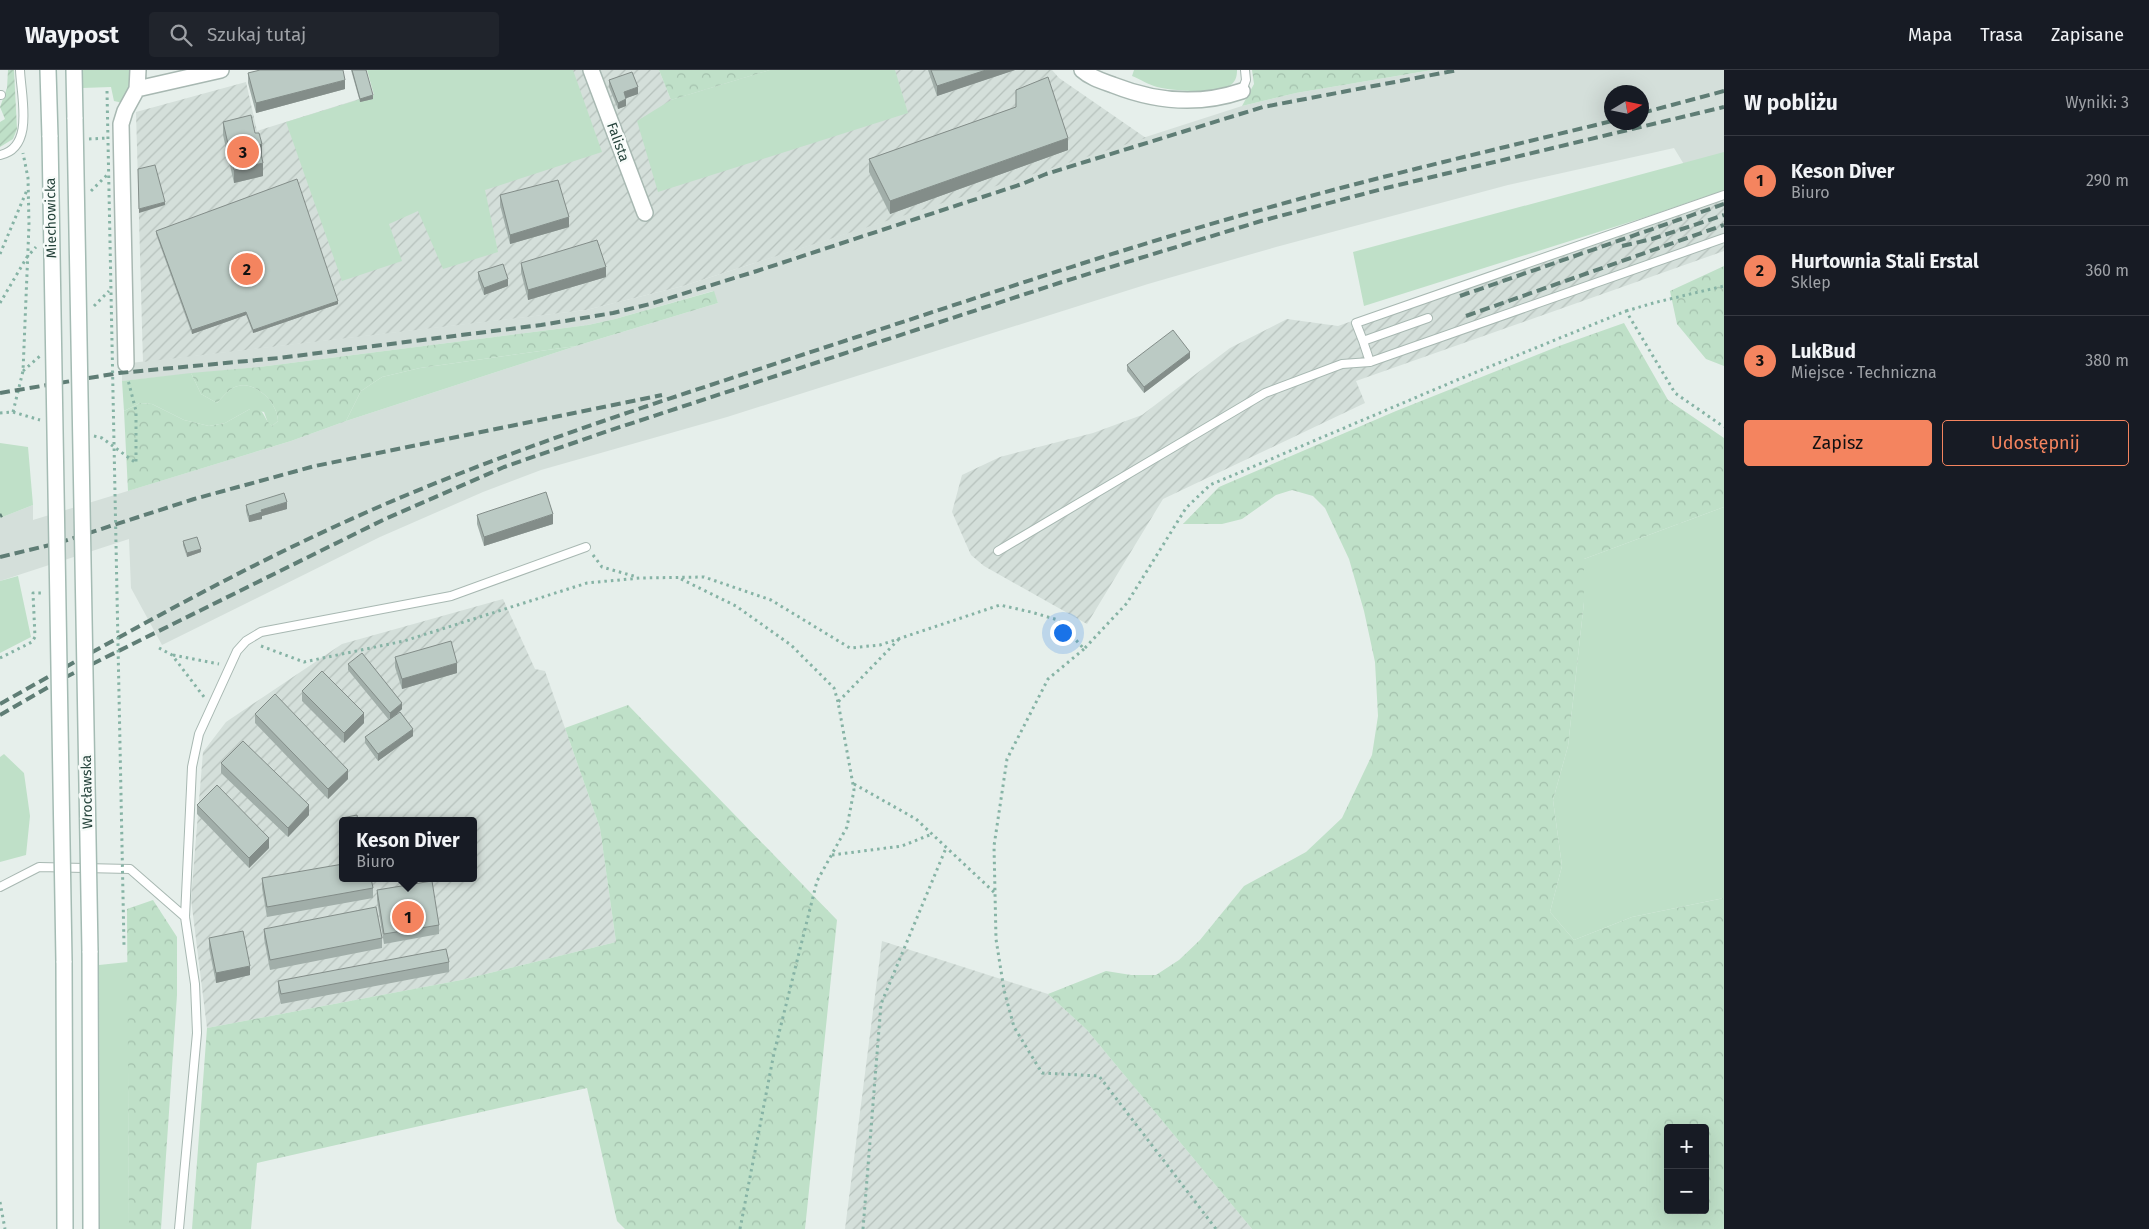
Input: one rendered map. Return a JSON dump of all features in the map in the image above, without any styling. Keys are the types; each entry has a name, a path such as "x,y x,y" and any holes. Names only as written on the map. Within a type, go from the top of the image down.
{"main road":[{"name":"Miechowicka","path":"48,70 53,366"},
{"name":"Miechowicka","path":"74,70 78,356"},
{"path":"126,364 122,124 125,112 137,89 138,70"},
{"path":"137,89 221,70"},
{"name":"Falista","path":"591,70 645,213"},
{"path":"1082,70 1090,76 1132,93 1172,101 1206,100 1242,91"},
{"name":"Wrocławska","path":"78,356 90,951 91,1229"},
{"name":"Wrocławska","path":"53,366 64,961 65,1229"}],"lane":[{"path":"0,155 12,151 21,140 23,124 20,70"},
{"path":"1242,91 1246,80 1245,70"},
{"path":"1370,362 1356,323 1724,195"},
{"path":"998,551 1265,393 1342,364 1370,362 1724,238"},
{"path":"1363,341 1428,318"},
{"path":"179,1229 197,1033 195,984 185,917 192,767 199,734 237,651 246,641 261,632 451,596 586,547"},
{"path":"0,886 39,867 130,869 185,917"}],"path":[{"path":"106,91 124,946"},
{"path":"13,412 22,372 29,225 28,187 21,140"},
{"path":"0,254 28,187"},
{"path":"0,303 27,257"},
{"path":"1216,1229 1099,1076 1042,1073 1014,1027 1004,990 996,939 994,846 1008,759 1048,679 1084,649 1127,603 1186,508 1210,485 1457,380 1626,311 1724,286"},
{"path":"1626,311 1675,393 1724,427"},
{"path":"93,436 102,438 136,463 136,411 128,380"},
{"path":"0,413 13,412 48,423"},
{"path":"586,547 602,567 640,578"},
{"path":"246,641 304,662 404,641 587,583 640,578 704,578 771,600 850,648 880,645 1000,605 1058,620 1084,649"},
{"path":"678,578 736,606 791,645 834,688 854,790 847,827 817,881 774,1053 740,1229"},
{"path":"0,658 32,642 35,637 33,593 43,593"},
{"path":"838,702 899,638"},
{"path":"160,648 172,655 229,666"},
{"path":"172,655 211,706"},
{"path":"853,783 916,819 996,894"},
{"path":"832,855 902,846 932,834"},
{"path":"864,1229 881,1004 946,848"},
{"path":"0,1202 5,1229"}],"shaded area":[{"path":"477,70 659,70 671,100 770,70 1052,70 1059,78 1146,138 683,286 586,310 143,362 136,112 246,82 257,131 426,78"},
{"path":"1432,70 1724,70 1724,230 1674,148 1508,185 1276,247 1148,284 727,417 541,470 483,492 380,537 162,645 131,588 129,539 0,581 0,518 33,505 33,520 291,441 346,421 576,346 718,303 713,291 588,325 259,367 122,381 122,364 586,310 683,286 1242,106 1296,93"},
{"path":"1724,190 1724,251 1356,381 1365,403 1163,499 1087,624 984,566 971,555 952,512 962,475 1000,457 1093,433 1142,415 1230,348 1287,319 1338,326"},
{"path":"503,599 535,669 545,671 600,828 616,942 461,980 207,1028 191,899 203,752 226,722 342,644"},
{"path":"882,941 1048,994 1087,1030 1252,1229 845,1229"}],"green space":[{"path":"8,70 14,70 17,129 13,139 0,147 0,122 5,119 0,107 7,88"},
{"path":"83,70 135,70 133,84 123,103 114,101 111,87 82,88"},
{"path":"367,70 573,70 602,152 485,190 498,252 443,269 418,211 389,224 402,261 342,281 286,122 374,95"},
{"path":"659,70 770,70 671,100"},
{"path":"770,70 895,70 908,113 658,192 637,121 671,100"},
{"path":"1134,70 1237,70 1232,84 1217,90 1196,91 1174,90 1154,86 1132,76"},
{"path":"1252,70 1432,70 1296,93 1242,106 1254,84"},
{"path":"1724,152 1724,190 1649,216 1364,306 1353,252"},
{"path":"1724,266 1724,366 1706,359 1677,324 1670,291"},
{"path":"714,291 718,303 576,346 420,368 382,377 361,391 346,421 291,441 128,491 124,411 140,403 152,404 184,420 209,426 225,423 250,409 258,408 272,426 278,421 277,414 270,401 259,390 245,385 238,386 229,391 217,403 201,394 191,373 259,367 588,325"},
{"path":"1624,323 1668,400 1724,438 1724,507 1584,559 1584,602 1568,746 1553,800 1562,866 1550,912 1574,940 1632,917 1724,898 1724,1229 1252,1229 1087,1030 1048,994 1106,971 1131,975 1156,975 1179,960 1200,940 1244,886 1306,852 1342,818 1372,755 1378,716 1375,662 1364,611 1349,559 1325,508 1313,496 1292,490 1276,495 1242,519 1222,524 1183,524 1219,487 1396,411 1559,346"},
{"path":"576,346 346,421 361,391 382,377 420,368"},
{"path":"191,373 201,394 217,403 229,391 238,386 245,385 259,390 270,401 277,414 278,421 272,426 268,423 264,412 250,409 225,423 209,426 184,420 152,404 140,403 124,411 122,381"},
{"path":"0,443 28,447 33,505 0,518"},
{"path":"1724,507 1724,898 1632,917 1574,940 1550,912 1562,866 1553,800 1568,746 1584,602 1584,559"},
{"path":"18,576 31,637 0,653 0,581"},
{"path":"628,705 837,920 805,1229 625,1229 617,1221 587,1088 257,1163 251,1229 192,1229 207,1028 461,980 616,942 600,828 565,728"},
{"path":"4,754 24,773 30,816 26,855 0,862 0,757"},
{"path":"153,900 177,937 177,995 161,1229 129,1229 127,909"},
{"path":"128,962 129,1229 100,1229 99,965"}],"building":[{"path":"260,70 343,70 345,80 256,103 248,73"},
{"path":"352,70 366,70 373,95 360,99"},
{"path":"931,70 986,70 937,86"},
{"path":"632,72 638,87 624,92 626,99 618,103 609,80"},
{"path":"1048,77 1068,138 890,201 869,159 1016,107 1016,90"},
{"path":"251,115 255,133 259,133 262,144 259,145 263,163 234,170 223,122"},
{"path":"155,165 165,202 139,209 138,169"},
{"path":"297,179 338,301 253,330 246,312 192,330 156,231"},
{"path":"558,180 569,217 510,235 500,195"},
{"path":"597,240 606,267 528,290 521,263"},
{"path":"503,264 508,279 484,288 478,272"},
{"path":"1173,330 1190,352 1144,387 1127,365"},
{"path":"546,492 553,514 484,537 477,515"},
{"path":"284,493 287,502 249,516 246,505"},
{"path":"197,537 201,549 187,553 183,541"},
{"path":"451,641 457,663 402,679 395,657"},
{"path":"362,653 402,703 390,713 348,664"},
{"path":"322,671 364,713 344,733 302,691"},
{"path":"275,694 348,770 328,789 255,714"},
{"path":"400,712 413,729 378,754 365,737"},
{"path":"243,741 309,805 288,828 221,763"},
{"path":"217,785 269,838 249,858 197,805"},
{"path":"339,865 339,882 372,882 373,888 267,907 262,878"},
{"path":"432,882 439,925 384,934 377,890"},
{"path":"376,907 382,938 270,960 264,929"},
{"path":"243,931 250,966 216,973 209,938"},
{"path":"446,949 449,962 281,994 278,981"}],"railway":[{"path":"0,393 119,373 279,358 541,325 613,313 650,304 757,271 1022,184 1046,174 1263,107 1458,70"},
{"path":"1649,111 1724,91"},
{"path":"0,715 66,677 385,519 504,467 1062,282 1261,221 1386,188 1724,107"},
{"path":"0,704 142,625 285,550 437,482 546,441 712,384 1150,242 1347,186 1604,123"},
{"path":"1460,296 1724,204"},
{"path":"1622,246 1652,239 1724,215"},
{"path":"1466,316 1724,225"},
{"path":"0,557 58,543 194,499 315,466 662,395"}],"place":[{"name":"LukBud","path":"243,152"},
{"name":"Hurtownia Stali Erstal","path":"247,269"},
{"name":"Keson Diver","path":"408,917"}]}
